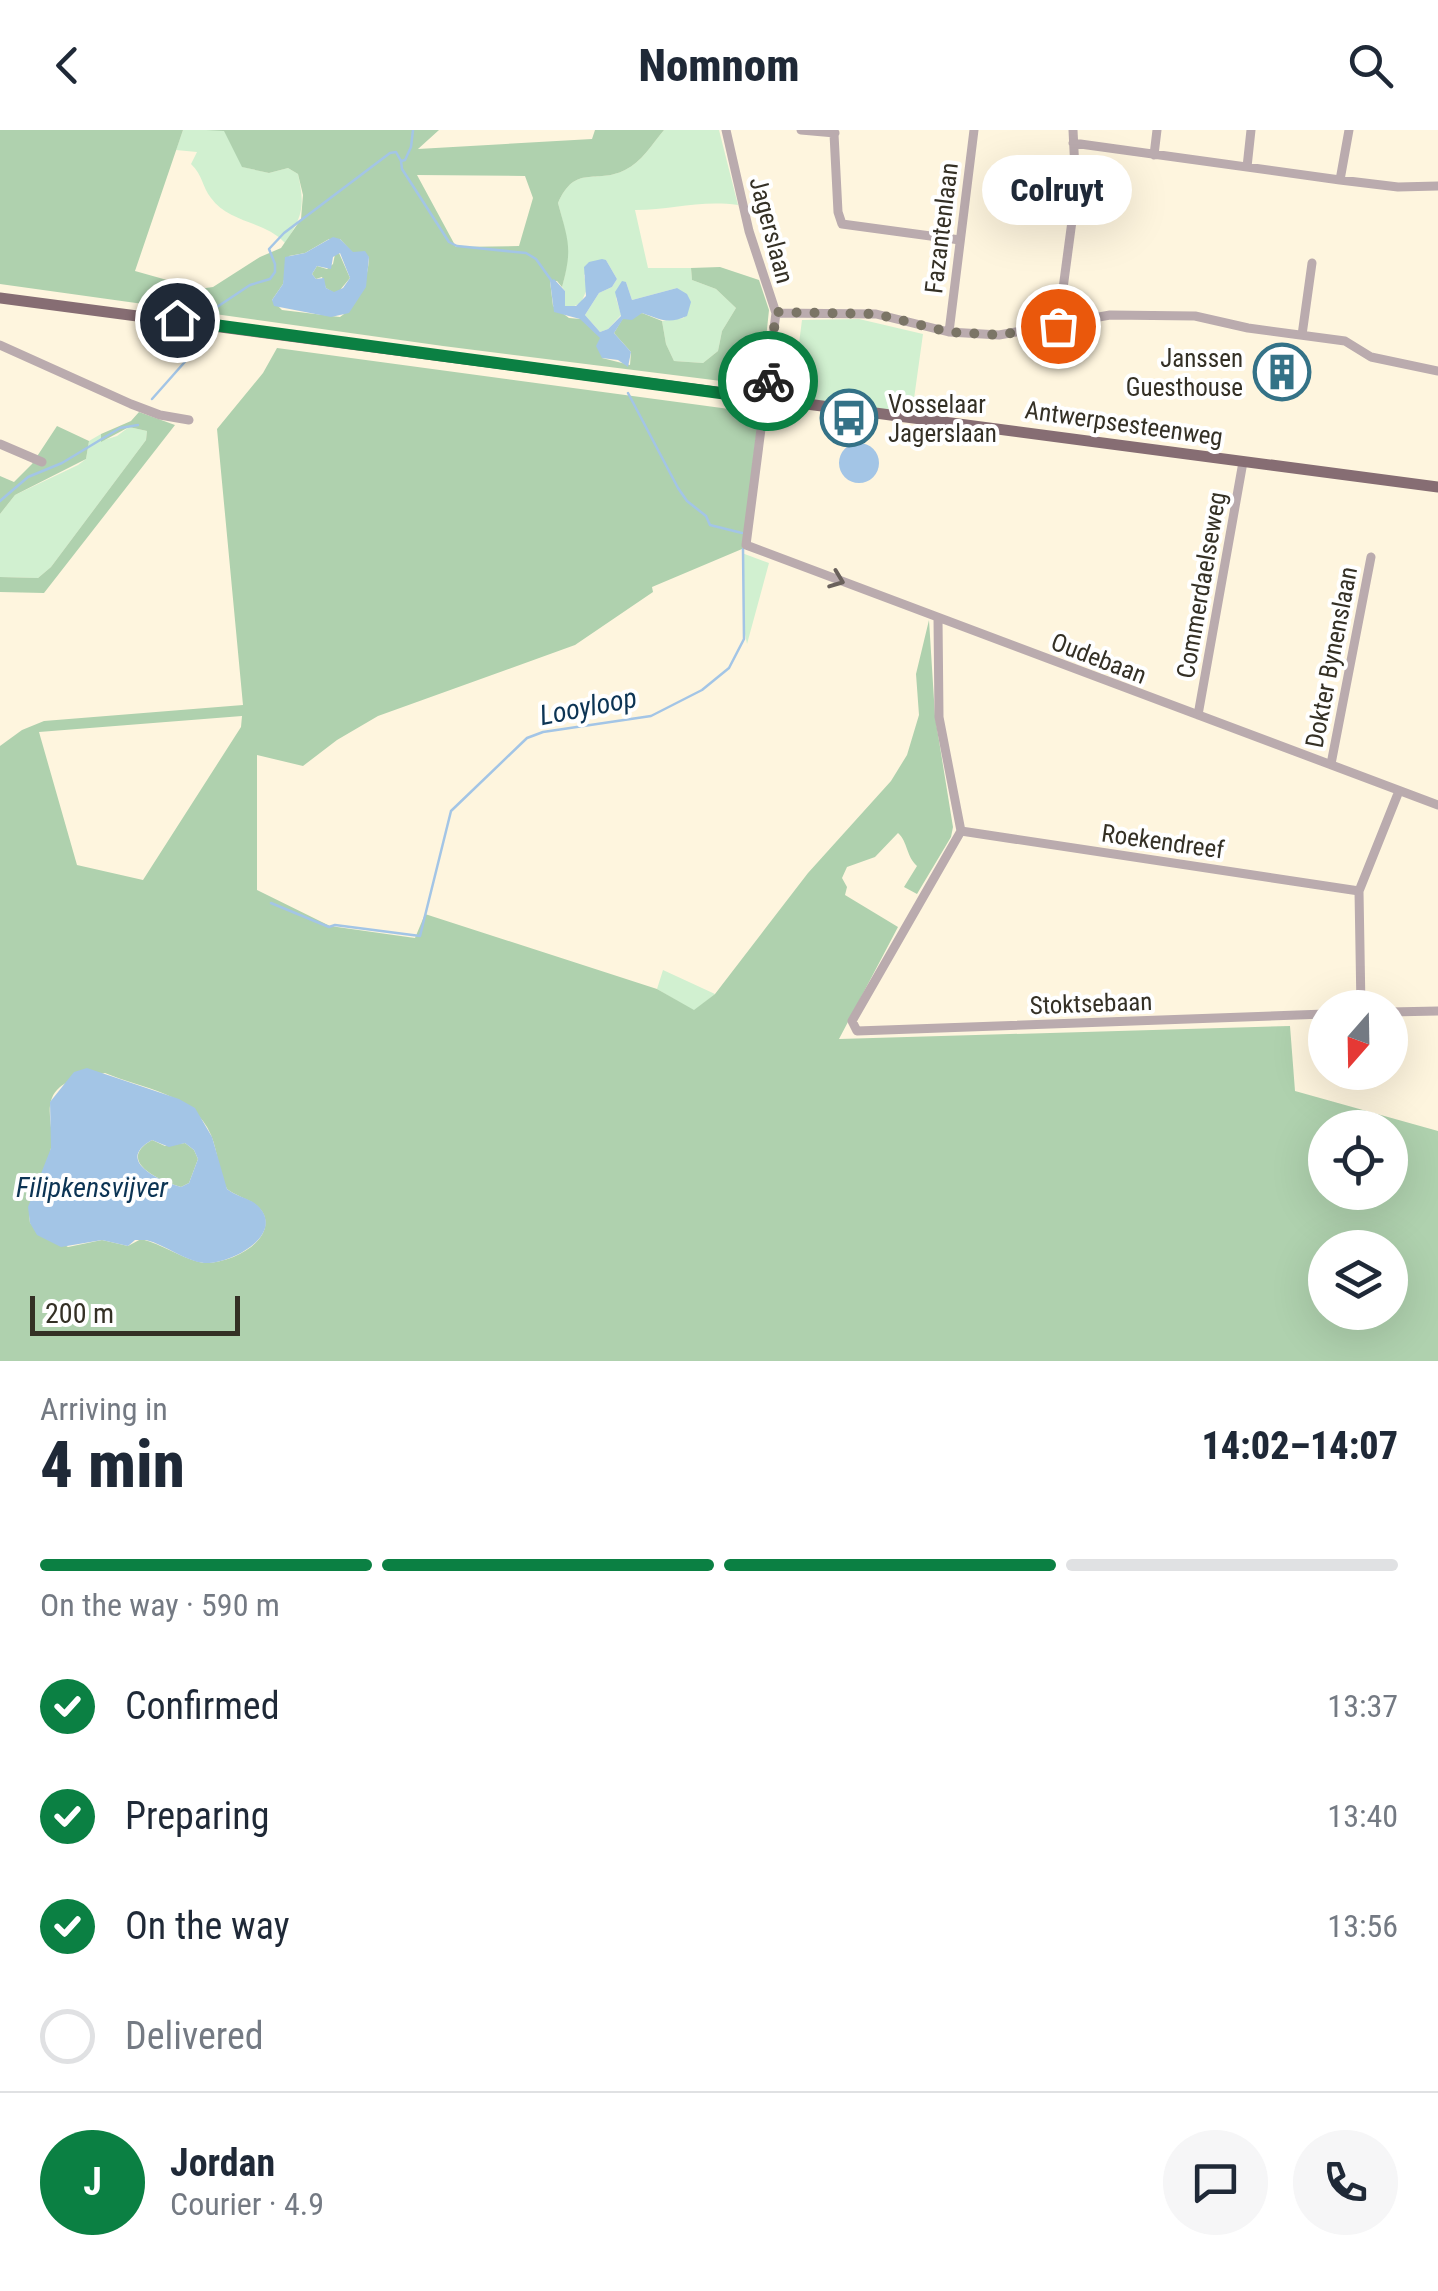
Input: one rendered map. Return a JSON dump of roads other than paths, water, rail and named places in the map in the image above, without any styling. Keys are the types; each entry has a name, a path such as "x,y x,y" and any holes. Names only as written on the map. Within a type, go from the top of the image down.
{"main road":[{"name":"Antwerpsesteenweg","path":"0,298 1438,487"}],"street":[{"name":"Jagerslaan","path":"726,130 749,231 776,312 746,545"},
{"path":"801,130 835,132 838,212 842,224 960,240"},
{"name":"Fazantenlaan","path":"949,332 974,130"},
{"path":"1058,326 1076,190 1073,130"},
{"path":"1154,155 1157,130"},
{"path":"1247,167 1252,130"},
{"path":"1340,180 1349,130"},
{"path":"1074,144 1398,187 1438,186"},
{"path":"1302,334 1312,263"},
{"path":"776,312 876,314 949,332 999,335 1110,315 1195,316 1345,341 1371,357 1438,370"},
{"path":"0,346 131,404 160,415 190,420"},
{"path":"0,444 42,462"},
{"name":"Commerdaelseweg","path":"1198,715 1243,462"},
{"name":"Oudebaan","path":"746,545 1438,805"},
{"name":"Dokter Bynenslaan","path":"1331,764 1371,557"},
{"path":"938,618 939,717 961,831"},
{"path":"1361,990 1359,891 1400,790"},
{"name":"Roekendreef","path":"961,831 1359,891"},
{"name":"Stoktsebaan","path":"961,831 852,1021 858,1031 1308,1015"},
{"path":"1408,1012 1438,1011"}],"water":[{"path":"333,237 353,252 365,251 369,257 366,287 349,313 331,317 274,306 272,300 283,284 285,257 305,253","holes":["340,253 350,278 334,292 326,288 324,278 316,279 312,274 317,266 331,269 333,257"]},
{"path":"602,259 617,279 612,287 599,293 585,315 600,332 621,316 615,292 622,281 626,282 632,300 677,288 691,302 687,316 674,320 642,313 632,320 623,319 614,333 631,352 628,367 618,360 602,358 596,346 600,338 580,319 554,312 550,281 554,279 565,291 565,306 576,306 586,296 584,267"},
{"path":"859,443 873,449 879,463 873,477 859,483 845,477 839,463 845,449"},
{"name":"Filipkensvijver","path":"87,1068 195,1108 212,1137 227,1189 260,1208 265,1229 259,1239 239,1254 204,1263 146,1240 135,1240 128,1246 102,1240 61,1247 37,1235 28,1207 51,1148 50,1102 74,1072","holes":["152,1140 169,1147 185,1143 198,1159 189,1183 181,1187 153,1175 139,1163 141,1148"]}],"waterway":[{"path":"211,311 250,285 270,279 275,264 269,249 284,233 390,153 396,152 401,161 405,160 413,130"},
{"name":"Looyloop","path":"401,161 402,169 449,242 526,253 536,259 551,280"},
{"path":"152,399 206,338"},
{"name":"Looyloop","path":"628,393 687,501 706,516 710,525 742,533"},
{"path":"0,501 28,477 62,463 120,428 138,425"},
{"name":"Looyloop","path":"271,903 329,927 420,936 451,811 527,738 543,732 651,716 702,690 729,668 744,639 743,549"}],"place":[{"name":"Colruyt","path":"1058,326"},
{"name":"Janssen Guesthouse","path":"1282,372"},
{"name":"Vosselaar Jagerslaan","path":"849,418"}]}
